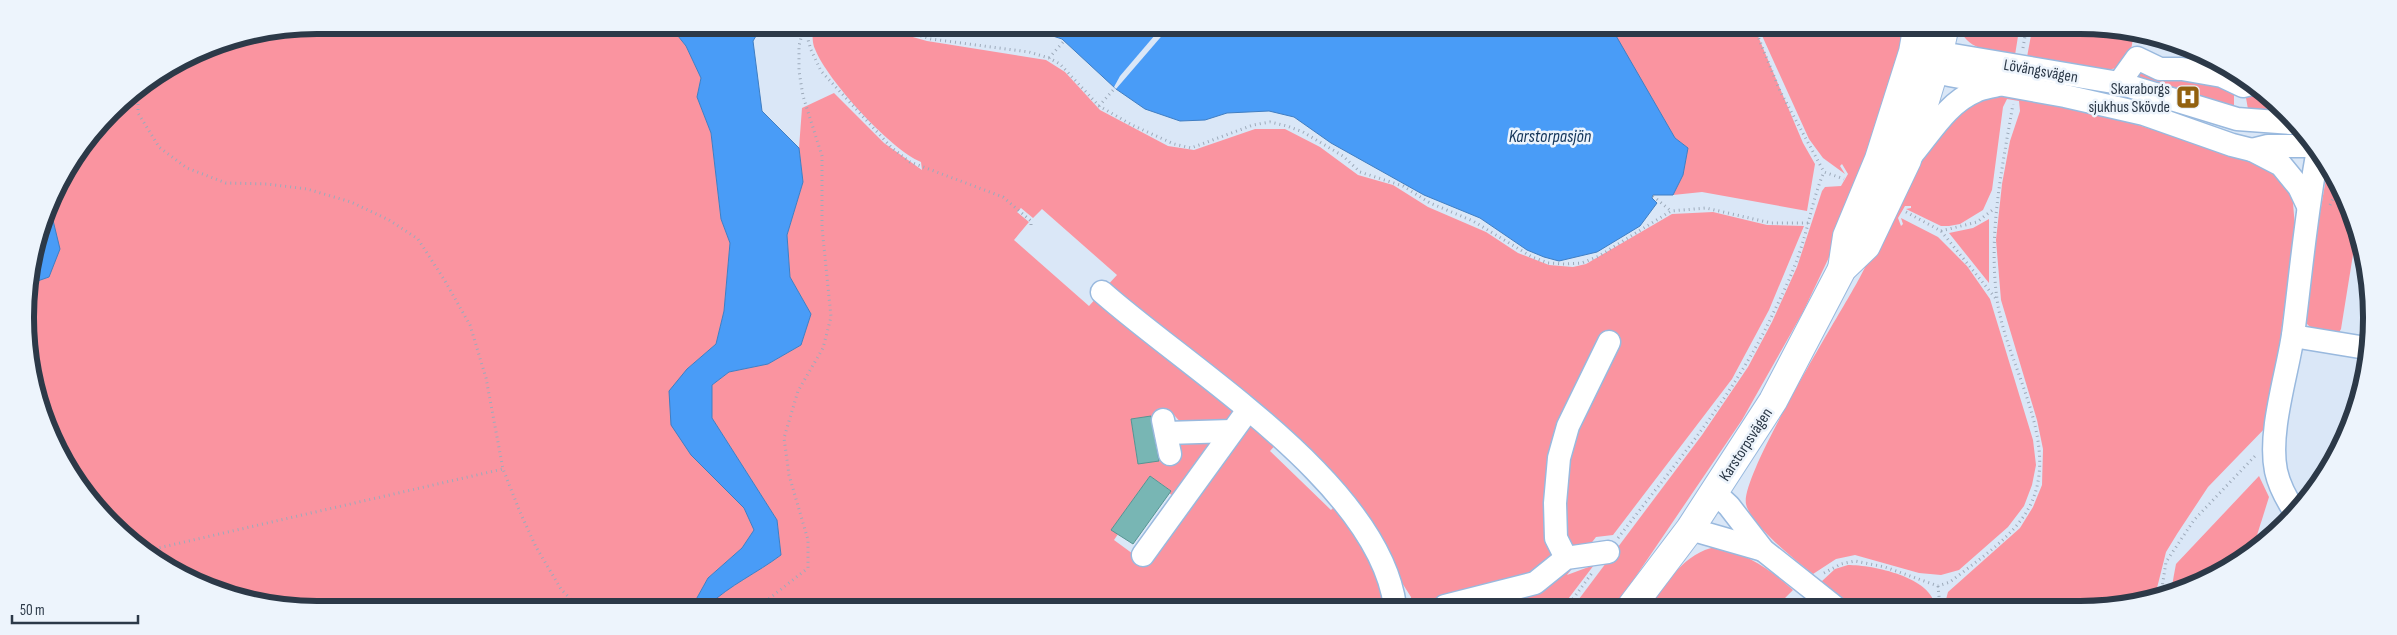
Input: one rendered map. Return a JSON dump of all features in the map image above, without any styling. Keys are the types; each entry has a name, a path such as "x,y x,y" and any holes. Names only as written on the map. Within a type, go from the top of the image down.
{"main road":[{"name":"Karstorpsvägen","path":"1842,269 1847,236 1922,48 1939,34"},
{"name":"Karstorpsvägen","path":"1636,601 1690,529 1773,400 1842,269 1866,246 1907,160 1922,48"}],"street":[{"name":"Lövängsvägen","path":"1922,48 2119,83 2237,119 2286,123"},
{"name":"Lövängsvägen","path":"1922,48 1949,75 2008,93"},
{"path":"2119,83 2137,58 2160,69 2222,76 2234,80"},
{"path":"2198,132 2222,128 2237,119 2247,89"},
{"name":"Lövängsvägen","path":"1907,160 1937,123 1958,102 1976,90 2008,93 2144,114 2232,145 2252,150 2282,165 2299,187 2308,206"},
{"name":"Lövängsvägen","path":"2252,150 2268,146 2306,146"},
{"path":"2291,507 2286,498 2276,471 2276,443 2293,336 2308,206 2316,162"},
{"path":"1102,292 1248,410 1321,474 1358,522 1382,564 1392,588 1394,601"},
{"path":"2293,336 2362,347"},
{"path":"1566,558 1556,538 1555,503 1558,458 1568,426 1609,342"},
{"path":"1143,555 1248,410"},
{"path":"1166,436 1232,431"},
{"path":"1714,492 1729,506 1763,550 1827,601"},
{"path":"1690,529 1763,550"},
{"path":"1465,601 1535,583 1566,558 1608,552"}],"path":[{"path":"765,601 808,568 808,540 789,475 784,438 798,391 823,348 831,317 822,227 822,156 803,96 799,71 799,46 802,34"},
{"path":"806,34 811,50 821,70 891,147 910,162 1003,197 1030,221 1031,226"},
{"path":"915,34 931,39 1029,52 1049,58 1060,64 1099,106 1156,137 1174,144 1191,148 1253,125 1270,122 1287,126 1303,132 1343,156 1360,172 1403,186 1430,203 1473,221 1532,257 1548,263 1582,263 1614,248 1671,211 1706,208 1769,223 1808,222"},
{"path":"1758,34 1780,91 1824,172 1844,179"},
{"path":"2022,53 2025,34"},
{"path":"1049,58 1064,41"},
{"path":"1099,106 1115,88"},
{"path":"1821,575 1841,564 1855,561 1884,567 1938,586 1950,582 2012,530 2031,504 2039,481 2040,460 2038,443 1997,301 1994,264 1995,208 2008,93"},
{"path":"138,98 138,114 159,147 187,168 226,183 267,184 306,189 351,202 389,220 418,239 470,325 486,378 503,469 536,547 561,589 572,601"},
{"path":"1571,601 1700,433 1738,377 1768,324 1800,253 1818,186 1824,172"},
{"path":"1653,196 1671,211"},
{"path":"1941,231 1977,222 1995,208"},
{"path":"1904,212 1941,231 1997,301"},
{"path":"154,549 503,469"},
{"path":"1938,586 1939,601"},
{"path":"1791,601 1795,598"}],"shaded area":[{"path":"299,34 676,34 686,46 701,78 697,97 711,133 721,219 730,243 724,311 716,344 687,369 691,455 744,508 754,530 742,548 708,578 695,601 299,601 244,592 209,580 176,563 130,531 92,490 63,443 43,391 34,336 36,282 49,277 52,218 63,192 92,145 130,104 145,92 176,72 209,55 244,43"},
{"path":"812,34 902,34 927,41 1046,60 1065,72 1100,110 1168,146 1194,150 1255,129 1285,129 1320,147 1358,175 1393,185 1428,207 1486,232 1518,253 1549,265 1573,267 1586,264 1672,214 1713,212 1767,225 1804,226 1769,310 1732,379 1613,535 1596,537 1567,575 1594,565 1567,601 1411,601 1411,597 1347,496 1321,467 1280,428 1104,289 1117,275 1042,209 1033,218 1021,208 1017,212 1029,222 1014,240 1089,306 1099,295 1244,410 1232,425 1188,427 1184,426 1174,415 1131,419 1138,463 1181,457 1180,445 1187,437 1223,435 1177,499 1169,493 1170,490 1150,476 1112,529 1118,534 1114,540 1144,562 1247,417 1278,442 1270,451 1331,510 1339,502 1374,556 1389,590 1389,601 714,601 781,555 777,520 712,418 712,385 729,372 768,364 801,345 811,314 790,277 787,235 803,182 799,148 802,108 834,93 884,143 922,170 921,162 908,155 877,129 846,95 822,62 813,42"},
{"path":"1757,34 1803,143 1815,164 1807,211 1702,192 1673,195 1683,175 1688,148 1675,138 1615,35"},
{"path":"1761,34 1904,34 1842,230 1803,312 1742,420 1619,601 1578,601 1702,435 1748,367 1772,322 1797,267 1822,191 1825,187 1841,186 1848,174 1842,164 1840,166 1845,174 1823,158 1809,139"},
{"path":"1963,34 2018,34 2015,55 1983,49 1969,42"},
{"path":"2031,34 2098,34 2133,39 2127,59 2120,66 2113,69 2089,69 2027,57"},
{"path":"2140,67 2227,83 2234,91 2234,108 2130,76"},
{"path":"1992,93 2033,99 2119,119 2275,168 2292,191 2295,227 2269,424 2208,487 2166,552 2156,591 2098,601 1946,601 1948,592 2020,528 2033,507 2042,485 2043,449 2037,420 2001,300 1996,240 2002,184 2010,141 2020,111 2019,101 2007,99 2003,107 1992,190 1983,210 1960,224 1949,226 1941,226 1906,209 1911,208 1911,206 1905,206 1898,218 1901,226 1903,224 1901,218 1938,237 1967,266 1990,299 2033,440 2036,465 2032,485 2024,506 2008,527 1959,570 1941,575 1919,573 1855,555 1836,559 1813,574 1764,532 1749,512 1746,504 1748,487 1774,429 1859,279 1921,158 1944,125 1965,108"},
{"path":"2253,93 2279,116 2248,109 2246,98"},
{"path":"2326,178 2342,209 2354,246 2341,329 2338,334 2322,332 2309,326 2302,317"},
{"path":"1989,219 1989,283 1949,233 1973,228"},
{"path":"2259,476 2269,497 2255,540 2205,572 2172,586 2176,564"},
{"path":"1716,547 1748,558 1776,575 1793,590 1782,601 1652,601 1677,570 1695,555"},
{"path":"1848,565 1886,570 1913,581 1924,588 1933,601 1844,601 1821,582 1835,569"}],"water":[{"path":"676,34 757,34 753,41 762,111 799,148 803,182 787,235 790,277 811,314 801,345 768,364 729,372 712,385 712,418 777,520 781,555 714,601 695,601 708,578 742,548 754,530 744,508 691,455 671,425 669,391 687,369 716,344 724,311 730,243 721,219 711,133 697,97 701,78 686,46"},
{"name":"Karstorpasjön","path":"1047,34 1615,34 1675,138 1688,148 1683,175 1673,195 1653,195 1652,198 1657,203 1640,226 1597,252 1559,261 1527,250 1480,218 1424,195 1331,143 1294,117 1269,111 1227,113 1205,120 1180,121 1145,109 1116,89 1062,39"},
{"path":"52,217 60,249 49,277 36,282 43,244"}],"pier":[{"path":"1156,34 1163,34 1116,89 1114,87 1120,76"}],"building":[{"path":"1151,416 1159,461 1138,464 1131,419"},
{"path":"1150,476 1171,491 1133,544 1111,530"}],"place":[{"name":"Skaraborgs sjukhus Skövde","path":"2188,97"}]}
